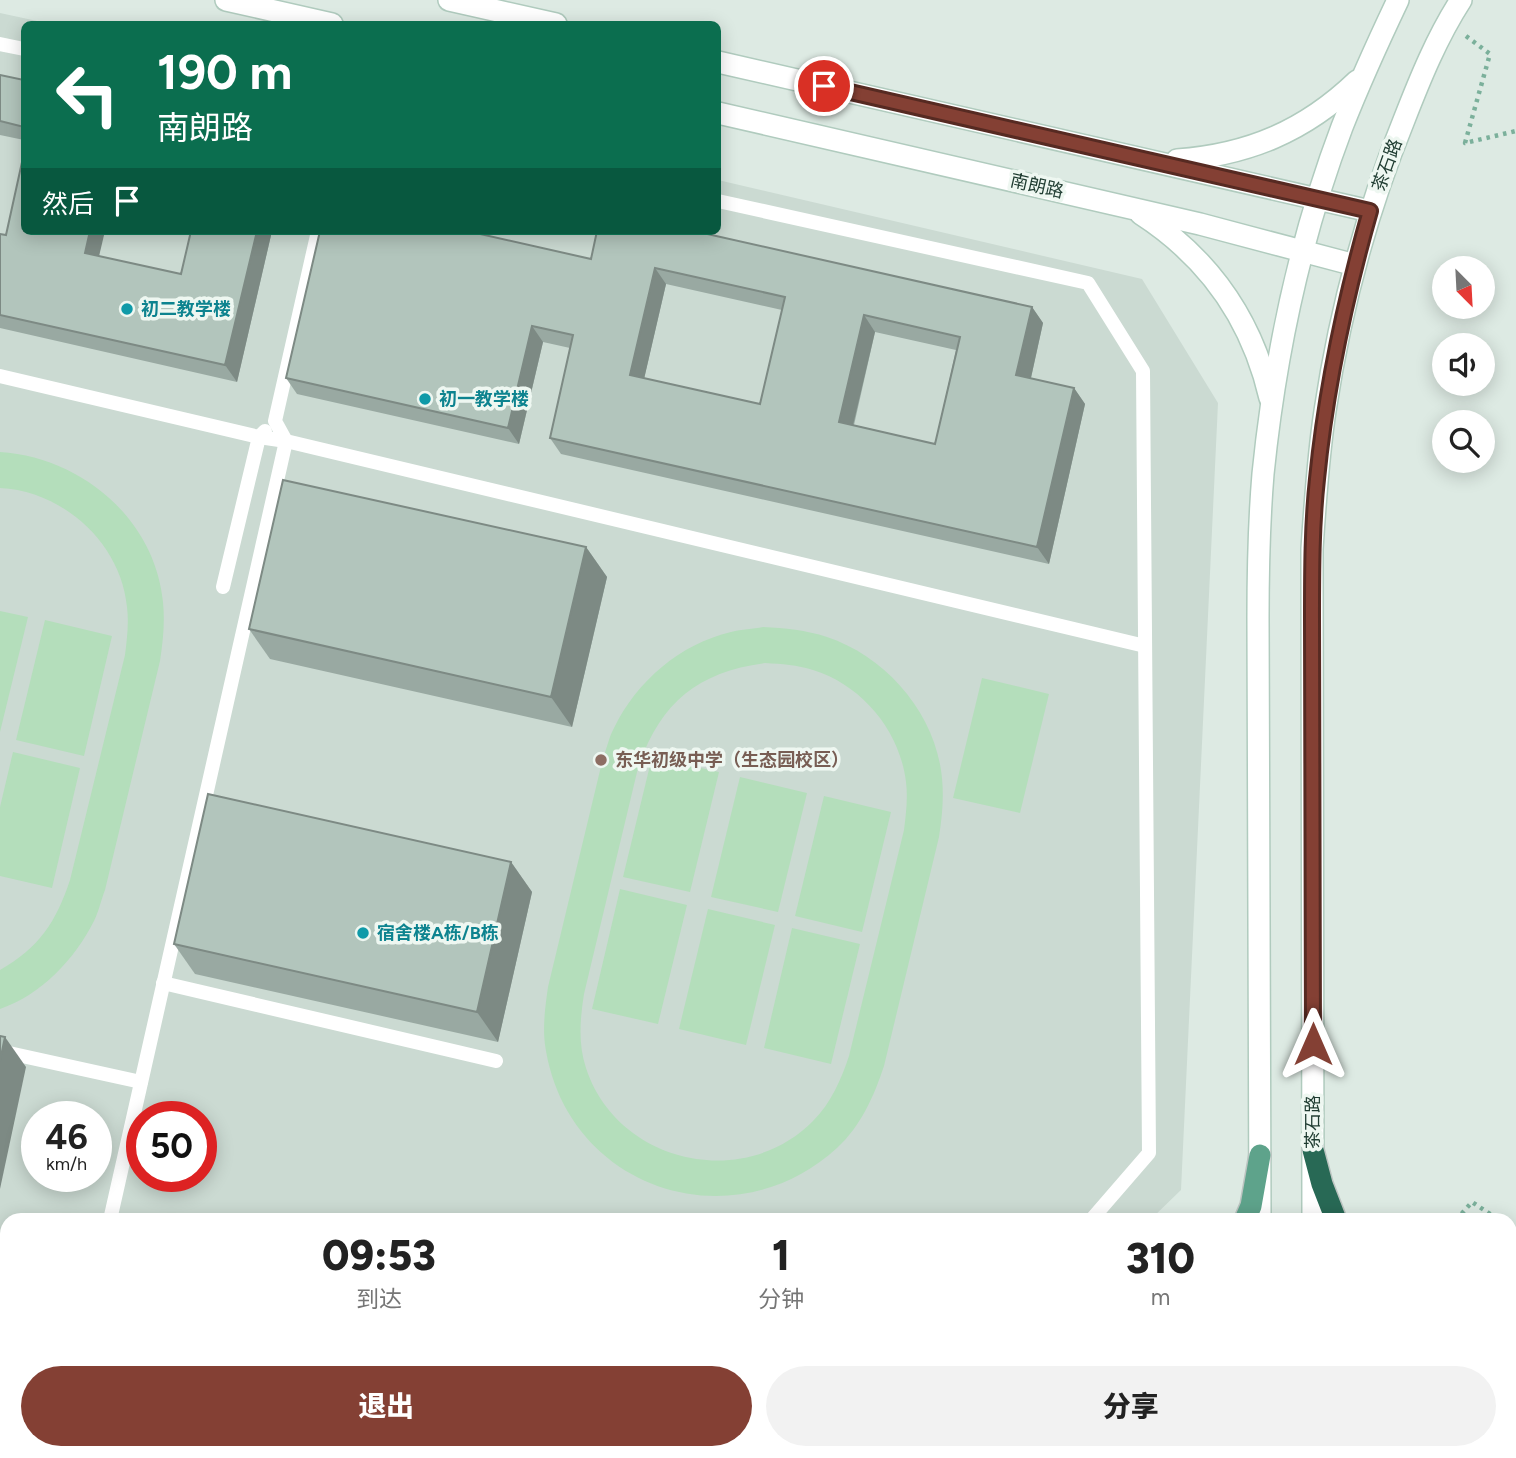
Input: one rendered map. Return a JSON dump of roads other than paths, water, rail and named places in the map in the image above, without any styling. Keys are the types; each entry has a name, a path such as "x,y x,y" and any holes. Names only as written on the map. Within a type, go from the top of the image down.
{"highway":[{"path":"1313,1150 1333,1213"}],"main road":[{"path":"226,0 319,21"},
{"path":"449,0 543,21"},
{"path":"1260,1213 1259,547 1271,405 1283,334 1318,200 1342,128 1398,0"},
{"name":"茶石路","path":"1314,1213 1312,549 1325,412 1336,345 1370,211 1413,96 1447,21 1461,0"},
{"path":"721,63 1370,211"},
{"path":"1144,160 1205,158 1264,143 1318,114 1364,75"},
{"name":"南朗路","path":"721,114 1131,208 1355,265"},
{"path":"1131,208 1182,244 1223,291 1254,345 1271,405"},
{"path":"1248,1213 1260,1155"}],"lane":[{"path":"0,44 21,49"},
{"path":"721,202 1088,283 1143,371 1149,1153 1097,1213"},
{"path":"223,587 259,437 275,421 317,235"},
{"path":"0,376 286,441 1146,646"},
{"path":"112,1213 286,441 275,421"},
{"path":"163,983 496,1061"},
{"path":"0,1051 141,1082"}],"place":[{"name":"初二教学楼","path":"127,309"},
{"name":"初一教学楼","path":"425,399"},
{"name":"东华初级中学（生态园校区）","path":"601,760"},
{"name":"宿舍楼A栋/B栋","path":"363,933"}]}
